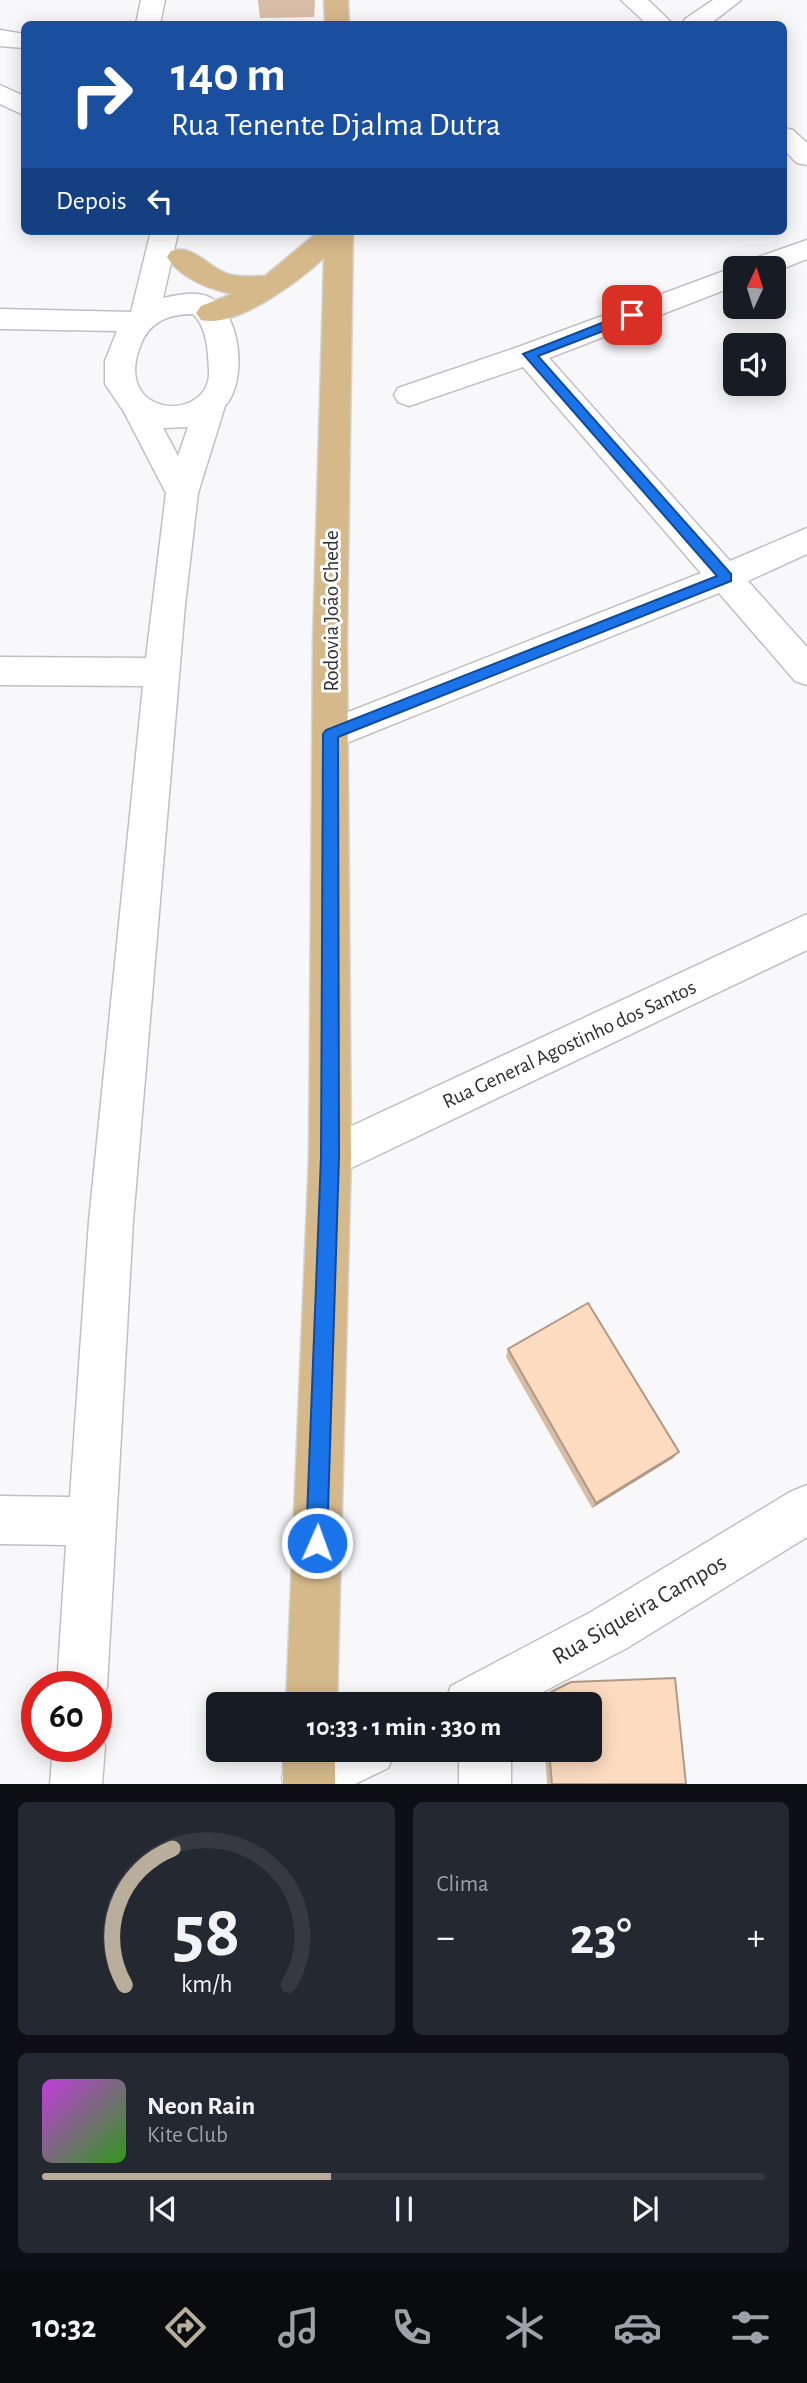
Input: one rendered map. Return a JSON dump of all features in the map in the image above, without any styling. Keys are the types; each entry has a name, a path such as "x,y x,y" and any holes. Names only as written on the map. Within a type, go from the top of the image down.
{"main road":[{"path":"336,0 337,21"},
{"path":"206,309 250,299 299,265 333,235"},
{"name":"Rodovia João Chede","path":"311,1692 330,1157 333,433 338,235"},
{"path":"181,257 212,280 242,286 272,285"}],"street":[{"path":"149,21 153,0"},
{"path":"633,0 658,21"},
{"path":"698,21 729,0"},
{"path":"0,38 21,41"},
{"path":"0,93 21,105"},
{"path":"787,139 807,157"},
{"path":"163,235 141,318 124,348 117,376 121,388 137,407 182,493"},
{"path":"83,1671 111,1221 162,672 182,493 210,407 226,377 220,337 181,257 166,235"},
{"path":"786,257 807,249"},
{"path":"410,395 529,354 723,281"},
{"path":"0,319 141,318 173,306 206,309"},
{"path":"529,354 807,671"},
{"path":"137,407 160,417 179,418 210,407"},
{"path":"331,734 726,578 807,540"},
{"path":"0,671 162,672"},
{"name":"Rua General Agostinho dos Santos","path":"330,1157 807,931"},
{"name":"Rua Siqueira Campos","path":"498,1692 609,1630 807,1509"},
{"path":"0,1520 93,1521"},
{"path":"76,1784 78,1762"},
{"path":"309,1771 335,1762"},
{"path":"485,1762 485,1784"}],"building":[{"path":"588,1303 679,1452 596,1503 508,1349"},
{"path":"675,1678 686,1784 552,1784 550,1762 602,1762 602,1692 551,1692 571,1682"}],"route":[{"path":"317,1543 330,1157 331,734 726,578 529,354 632,315"}]}
